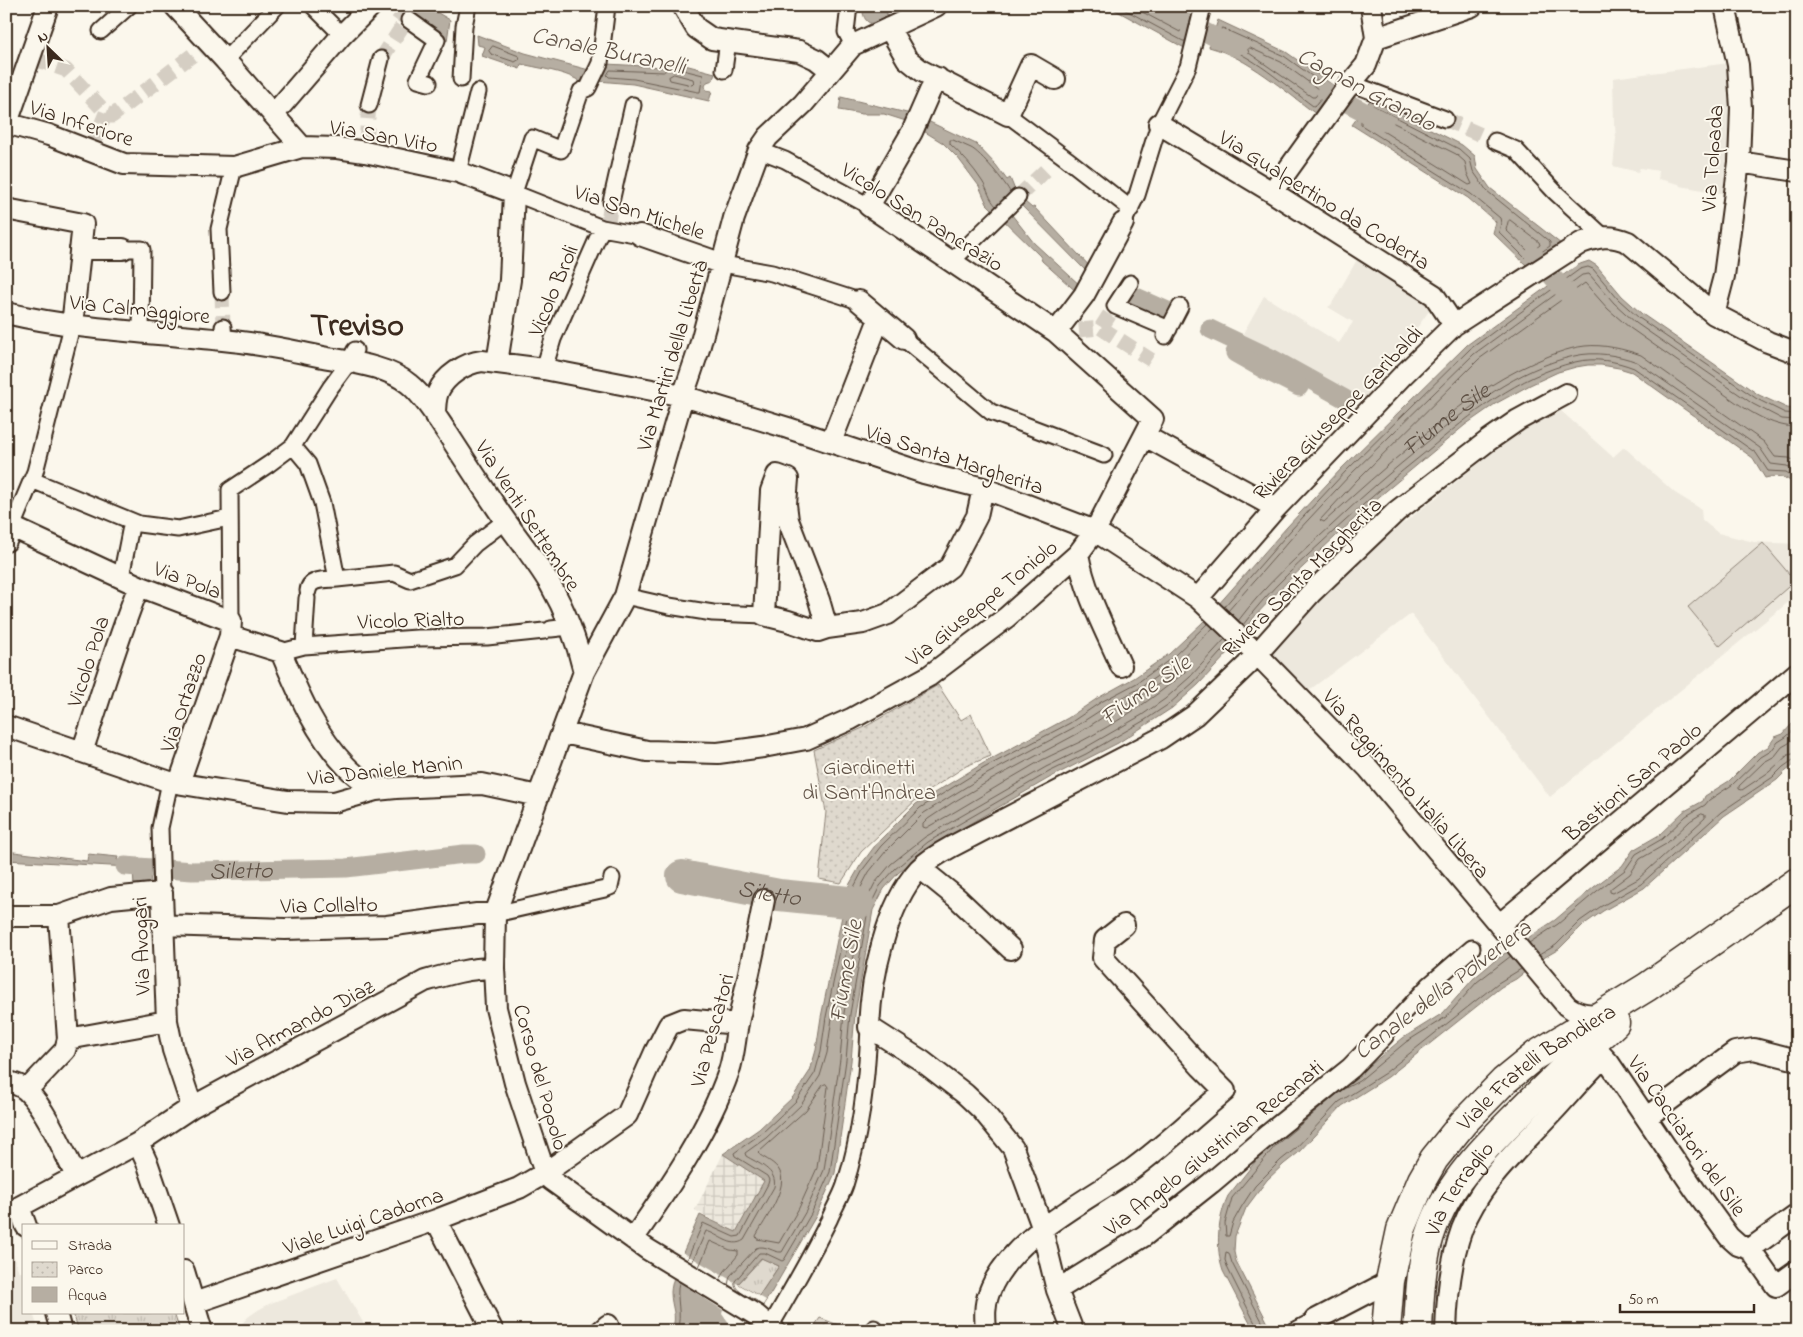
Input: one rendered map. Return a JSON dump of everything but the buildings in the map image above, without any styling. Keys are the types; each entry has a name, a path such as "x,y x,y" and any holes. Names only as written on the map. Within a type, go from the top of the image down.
{"main road":[{"name":"Viale Fratelli Bandiera","path":"1386,1331 1390,1281 1401,1230 1422,1180 1448,1139 1517,1069 1536,1055 1647,988 1797,882"},
{"name":"Via Terraglio","path":"1418,1331 1419,1303 1425,1254 1433,1228 1457,1181 1473,1160 1541,1108 1558,1075 1614,1024 1647,988"}],"street":[{"path":"6,123 32,59 48,6"},
{"path":"101,31 129,6"},
{"path":"175,6 204,47 225,60 302,147"},
{"path":"225,60 277,6"},
{"path":"313,6 342,35"},
{"path":"274,114 342,35 371,6"},
{"path":"461,79 464,26 468,6"},
{"path":"497,363 510,280 514,192 532,138 561,150 581,91 588,88 600,64 607,6"},
{"path":"849,6 846,32 853,45 930,8"},
{"path":"1272,192 1348,86 1366,65 1376,38 1371,6"},
{"path":"1376,38 1472,6"},
{"name":"Via Tolpada","path":"1714,314 1724,276 1739,162 1741,108 1738,64 1725,6"},
{"path":"1056,332 1084,295 1137,196 1159,124 1188,67 1202,9"},
{"path":"688,10 696,28 712,38 798,51 816,59 830,70"},
{"path":"409,20 437,40 418,80 430,83"},
{"path":"889,28 907,59 922,71 1008,115 1067,159 1126,216"},
{"path":"724,70 728,41"},
{"name":"Via Martiri della Libertà","path":"584,672 625,596 683,396 699,349 734,218 759,150 768,137 803,104 853,45"},
{"path":"369,105 381,59"},
{"path":"1008,115 1031,65 1055,79"},
{"path":"869,206 914,126 938,78"},
{"path":"1348,86 1445,119"},
{"path":"458,172 478,92"},
{"path":"611,202 632,105"},
{"name":"Via Inferiore","path":"6,123 92,148 124,164 234,167"},
{"name":"Via Gualpertino da Coderta","path":"1159,124 1272,192 1434,295 1454,325"},
{"path":"1495,141 1516,150 1541,176 1555,192 1590,241 1617,237 1628,242 1714,314 1768,342 1797,354"},
{"name":"Via San Vito","path":"234,167 302,147 365,147 458,172 514,192"},
{"name":"Vicolo San Pancrazio","path":"759,150 785,160 869,206 1056,332 1148,428 1276,508"},
{"path":"1739,162 1797,171"},
{"path":"222,292 219,229 234,167"},
{"name":"Via San Michele","path":"514,192 606,227 640,236 723,264"},
{"path":"952,261 1018,197"},
{"path":"6,209 83,224 72,326 34,476 8,531"},
{"name":"Vicolo Broli","path":"544,369 553,339 606,227"},
{"name":"Riviera Giuseppe Garibaldi","path":"1203,603 1276,508 1402,376 1454,325 1590,241"},
{"path":"80,249 133,249 142,334"},
{"path":"723,264 772,273 859,302 991,412 1104,455"},
{"path":"1130,283 1115,306 1167,333 1180,307"},
{"name":"Via Calmaggiore","path":"6,313 72,326 142,334 223,333 269,346 352,356"},
{"path":"831,442 879,320"},
{"path":"230,628 230,490 293,446 352,356"},
{"name":"Via Venti Settembre","path":"352,356 392,373 409,384 436,416 505,521 550,585 555,629 581,659 584,672"},
{"name":"Via Santa Margherita","path":"436,416 435,404 438,392 455,373 472,362 482,361 544,369 683,396 831,442 924,474 983,488 1095,531 1203,603"},
{"name":"Riviera Santa Margherita","path":"766,1326 814,1250 845,1186 861,1109 867,1064 873,982 882,945 904,889 920,868 951,847 1161,738 1195,715 1227,685 1249,647 1311,593 1397,511 1496,435 1533,411 1566,394"},
{"name":"Via Giuseppe Toniolo","path":"562,733 647,751 718,753 806,739 851,719 930,676 1006,617 1078,554 1095,531 1148,428"},
{"path":"293,446 308,464 322,503 337,579"},
{"path":"764,615 771,490 777,475 788,479 786,504 788,520 819,600 827,628"},
{"path":"34,476 136,522 178,529 229,518"},
{"path":"625,596 713,613 764,615 788,620 818,631 863,623 888,614 950,567 977,516 983,488"},
{"path":"304,646 308,594 310,584 313,581 394,573 410,580 455,565 474,544 505,521"},
{"path":"129,581 136,522"},
{"name":"Via Pola","path":"8,531 129,581 281,652"},
{"path":"1078,554 1081,570 1089,592 1120,666"},
{"name":"Vicolo Pola","path":"82,752 110,671 121,632 129,581"},
{"name":"Via Reggimento Italia Libera","path":"1203,603 1369,769 1572,1010 1593,1015 1608,1012"},
{"name":"Via Ortazzo","path":"174,782 230,628"},
{"name":"Vicolo Rialto","path":"281,652 304,646 417,638 487,637 555,629"},
{"path":"281,652 303,703 329,746 346,767 376,790"},
{"name":"Corso del Popolo","path":"584,672 495,914 494,968 496,1008 502,1036 545,1173 633,1239 766,1326"},
{"name":"Bastioni San Paolo","path":"1502,929 1797,673"},
{"name":"Via Daniele Manin","path":"6,726 174,782 288,802 334,802 376,790 482,784 538,796"},
{"name":"Via Avogari","path":"174,782 160,828 167,1021 173,1050 192,1106"},
{"path":"920,868 957,898 1011,949"},
{"path":"495,914 605,889 610,887 612,878"},
{"path":"6,916 59,916 111,898 162,889"},
{"name":"Via Pescatori","path":"633,1239 675,1178 717,1102 730,1070 764,900"},
{"name":"Via Collalto","path":"164,925 285,929 388,926 477,914 495,914"},
{"path":"27,1090 65,1050 68,1039 59,916"},
{"path":"986,1331 985,1312 988,1294 1004,1267 1020,1248 1041,1230 1133,1169 1225,1091 1201,1067 1104,958 1105,940 1124,925"},
{"name":"Via Angelo Giustinian Recanati","path":"1057,1290 1144,1236 1351,1068 1429,985 1472,948"},
{"name":"Via Armando Diaz","path":"12,1210 138,1143 192,1106 425,981 454,972 476,968 494,968"},
{"name":"Viale Luigi Cadorna","path":"194,1303 436,1220 519,1188 545,1173 627,1115 669,1025 684,1019 738,1024"},
{"path":"68,1039 167,1021"},
{"path":"869,1027 922,1061 964,1094 982,1110 1013,1148 1040,1222 1057,1290 1072,1331"},
{"name":"Via Cacciatori del Sile","path":"1587,1048 1598,1051 1609,1063 1729,1237 1738,1245 1750,1249 1776,1286 1797,1271"},
{"path":"1647,1117 1735,1052 1754,1049 1797,1060"},
{"name":"Viale Fratelli Bandiera","path":"1446,1331 1448,1287 1455,1255 1462,1230 1484,1188 1541,1108 1596,1065 1609,1063"},
{"path":"6,1082 18,1084 27,1090 40,1106 76,1176"},
{"path":"138,1143 169,1224"},
{"path":"12,1210 24,1224"},
{"name":"Via Cacciatori del Sile","path":"1750,1249 1797,1215"},
{"path":"436,1220 493,1331"},
{"path":"185,1274 202,1331"},
{"path":"1294,1331 1390,1281"},
{"path":"56,1314 61,1331"}],"shaded area":[{"path":"1729,63 1733,73 1731,156 1726,194 1658,180 1659,171 1640,168 1638,172 1613,166 1616,138 1613,78"},
{"path":"1358,258 1434,304 1364,402 1352,398 1241,337 1264,296 1339,343 1353,322 1328,307 1331,305"},
{"path":"1552,403 1613,457 1624,447 1675,493 1701,509 1702,520 1718,533 1754,542 1797,544 1797,595 1550,797 1411,614 1308,691 1271,653 1293,620 1374,546 1455,483"},
{"path":"723,1154 764,1181 736,1233 695,1210"},
{"path":"10,1246 19,1272 22,1272 22,1314 33,1314 39,1331 6,1331 6,1248"},
{"path":"337,1278 368,1331 235,1331 248,1317 271,1303"}],"green space":[{"path":"1763,543 1795,581 1720,646 1688,607"},
{"name":"Giardinetti di Sant'Andrea","path":"938,685 961,720 971,714 991,756 966,766 919,797 861,852 841,883 819,879 826,812 814,750 865,727"},
{"path":"762,1258 779,1266 759,1296 738,1284"},
{"path":"73,1314 174,1314 180,1331 79,1331"},
{"path":"820,1318 854,1331 818,1331 813,1328"}],"water":[{"path":"393,6 426,6 450,20 447,41"},
{"path":"867,6 886,6 886,18 876,23 869,23 864,18 863,13"},
{"path":"1108,6 1171,6 1195,18 1190,51"},
{"path":"1218,20 1286,52 1337,88 1316,114 1252,67 1224,52 1209,47"},
{"path":"477,35 525,53 593,71 585,85 571,76 549,70 521,64 520,69 482,56 485,47 478,45"},
{"path":"666,60 715,73 713,80 707,82 705,86 706,90 712,91 709,101 633,84 598,81 606,64 664,67"},
{"path":"841,97 915,115 976,144 1007,180 1010,178 1017,195 1032,208 1034,207 1094,271 1091,276 1017,201 1008,210 1034,243 1082,287 1079,294 1042,261 1040,256 987,204 979,186 958,158 943,143 909,122 884,114 862,114 839,110"},
{"path":"1371,99 1462,145 1475,156 1477,169 1490,188 1561,244 1528,267 1493,233 1496,222 1468,198 1352,125"},
{"name":"Fiume Sile","path":"1589,261 1597,266 1622,296 1642,314 1759,395 1787,408 1797,409 1797,481 1795,484 1781,477 1765,478 1753,458 1632,372 1619,368 1588,365 1558,372 1495,404 1465,425 1368,506 1288,581 1255,616 1230,651 1198,685 1172,708 1118,743 1051,777 931,846 898,873 884,889 873,910 855,1014 851,1061 835,1173 816,1216 771,1293 746,1331 672,1331 674,1311 671,1298 672,1284 700,1215 736,1232 764,1181 723,1154 759,1129 793,1097 810,1071 816,1050 848,887 860,866 877,843 916,804 982,764 1068,718 1098,698 1134,678 1169,654 1202,623 1342,468 1467,345 1577,265","holes":["761,1258 779,1266 759,1296 738,1284"]},
{"path":"1797,721 1797,763 1777,780 1724,816 1644,888 1603,911 1583,925 1559,949 1540,960 1516,979 1501,987 1388,1077 1342,1106 1298,1153 1267,1180 1246,1208 1235,1236 1234,1252 1236,1261 1272,1331 1254,1331 1223,1271 1218,1243 1222,1213 1228,1196 1266,1148 1403,1038 1443,1013 1473,979 1498,958 1555,920 1622,866 1633,850 1659,835 1683,812 1703,801 1705,796 1729,781 1758,752 1768,747 1775,737 1783,734"},
{"path":"6,851 87,861 88,854 118,857 117,860 150,866 151,887 134,886 133,870 128,870 128,867 6,860"}],"pier":[{"path":"1585,260 1538,291 1576,263"},
{"path":"682,1252 766,1300 746,1331 734,1331 722,1314 723,1310 672,1278"}],"waterway":[{"name":"Cagnan Grando","path":"1153,6 1235,47"},
{"name":"Cagnan Grando","path":"1326,92 1384,122"},
{"name":"Cagnan Grando","path":"1534,256 1572,299"},
{"name":"Canale Buranelli","path":"1127,293 1174,314"},
{"path":"1210,329 1271,358 1345,399"},
{"path":"1235,353 1299,387"},
{"name":"Siletto","path":"125,866 192,871 346,868 476,854"},
{"name":"Siletto","path":"682,876 779,895 858,903"}],"tunnel":[{"path":"381,59 407,19 389,6"},
{"path":"35,59 66,70 106,113 112,116 199,50"},
{"path":"366,142 369,105"},
{"path":"93,145 106,113"},
{"path":"1445,119 1495,141"},
{"path":"1018,197 1050,166"},
{"path":"608,223 611,202"},
{"path":"222,292 223,327"},
{"path":"1056,332 1101,328 1115,306"},
{"path":"1101,328 1151,360"}],"district":[{"name":"Treviso","path":"357,324"}],"water label":[{"name":"Canale della Polveriera","path":"1442,989"}]}
